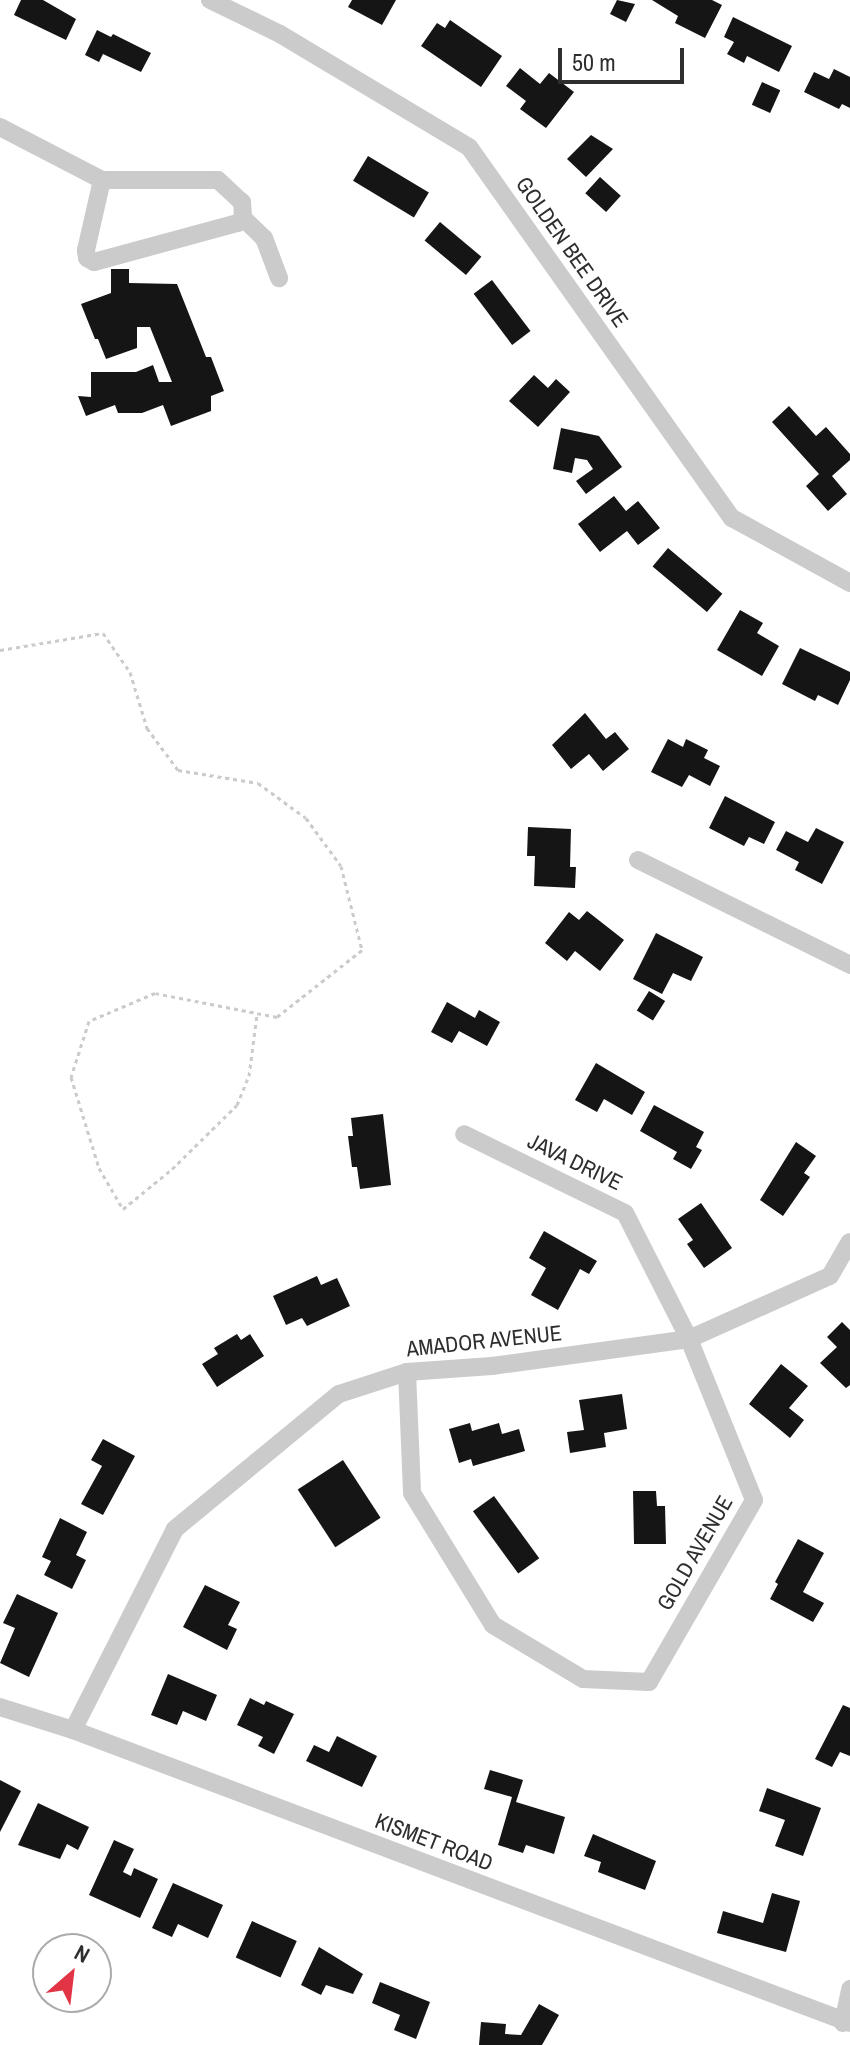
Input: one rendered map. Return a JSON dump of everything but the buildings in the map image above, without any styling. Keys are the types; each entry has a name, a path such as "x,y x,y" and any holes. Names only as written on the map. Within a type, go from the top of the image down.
{"street":[{"name":"GOLDEN BEE DRIVE","path":"210,0 280,34 469,147 732,518 850,583"},
{"path":"0,127 102,180 218,180 242,202 243,218 264,238 279,278"},
{"path":"102,180 86,250 87,258 94,262 238,223 243,218"},
{"path":"638,860 850,965"},
{"name":"JAVA DRIVE","path":"464,1134 625,1213 689,1339"},
{"name":"AMADOR AVENUE","path":"73,1730 175,1529 339,1394 407,1372 492,1366 689,1339 830,1276 850,1242"},
{"name":"GOLD AVENUE","path":"407,1372 412,1493 493,1625 583,1679 649,1682 754,1500 689,1339"},
{"name":"KISMET ROAD","path":"0,1707 73,1730 847,2023"},
{"path":"847,2023 850,1989"}],"path":[{"path":"0,650 103,633 130,672 147,728 178,770 258,783 306,818 341,866 362,950 277,1017 155,993 89,1021 71,1077 99,1168 123,1209 172,1169 237,1105 249,1076 257,1014"}]}
